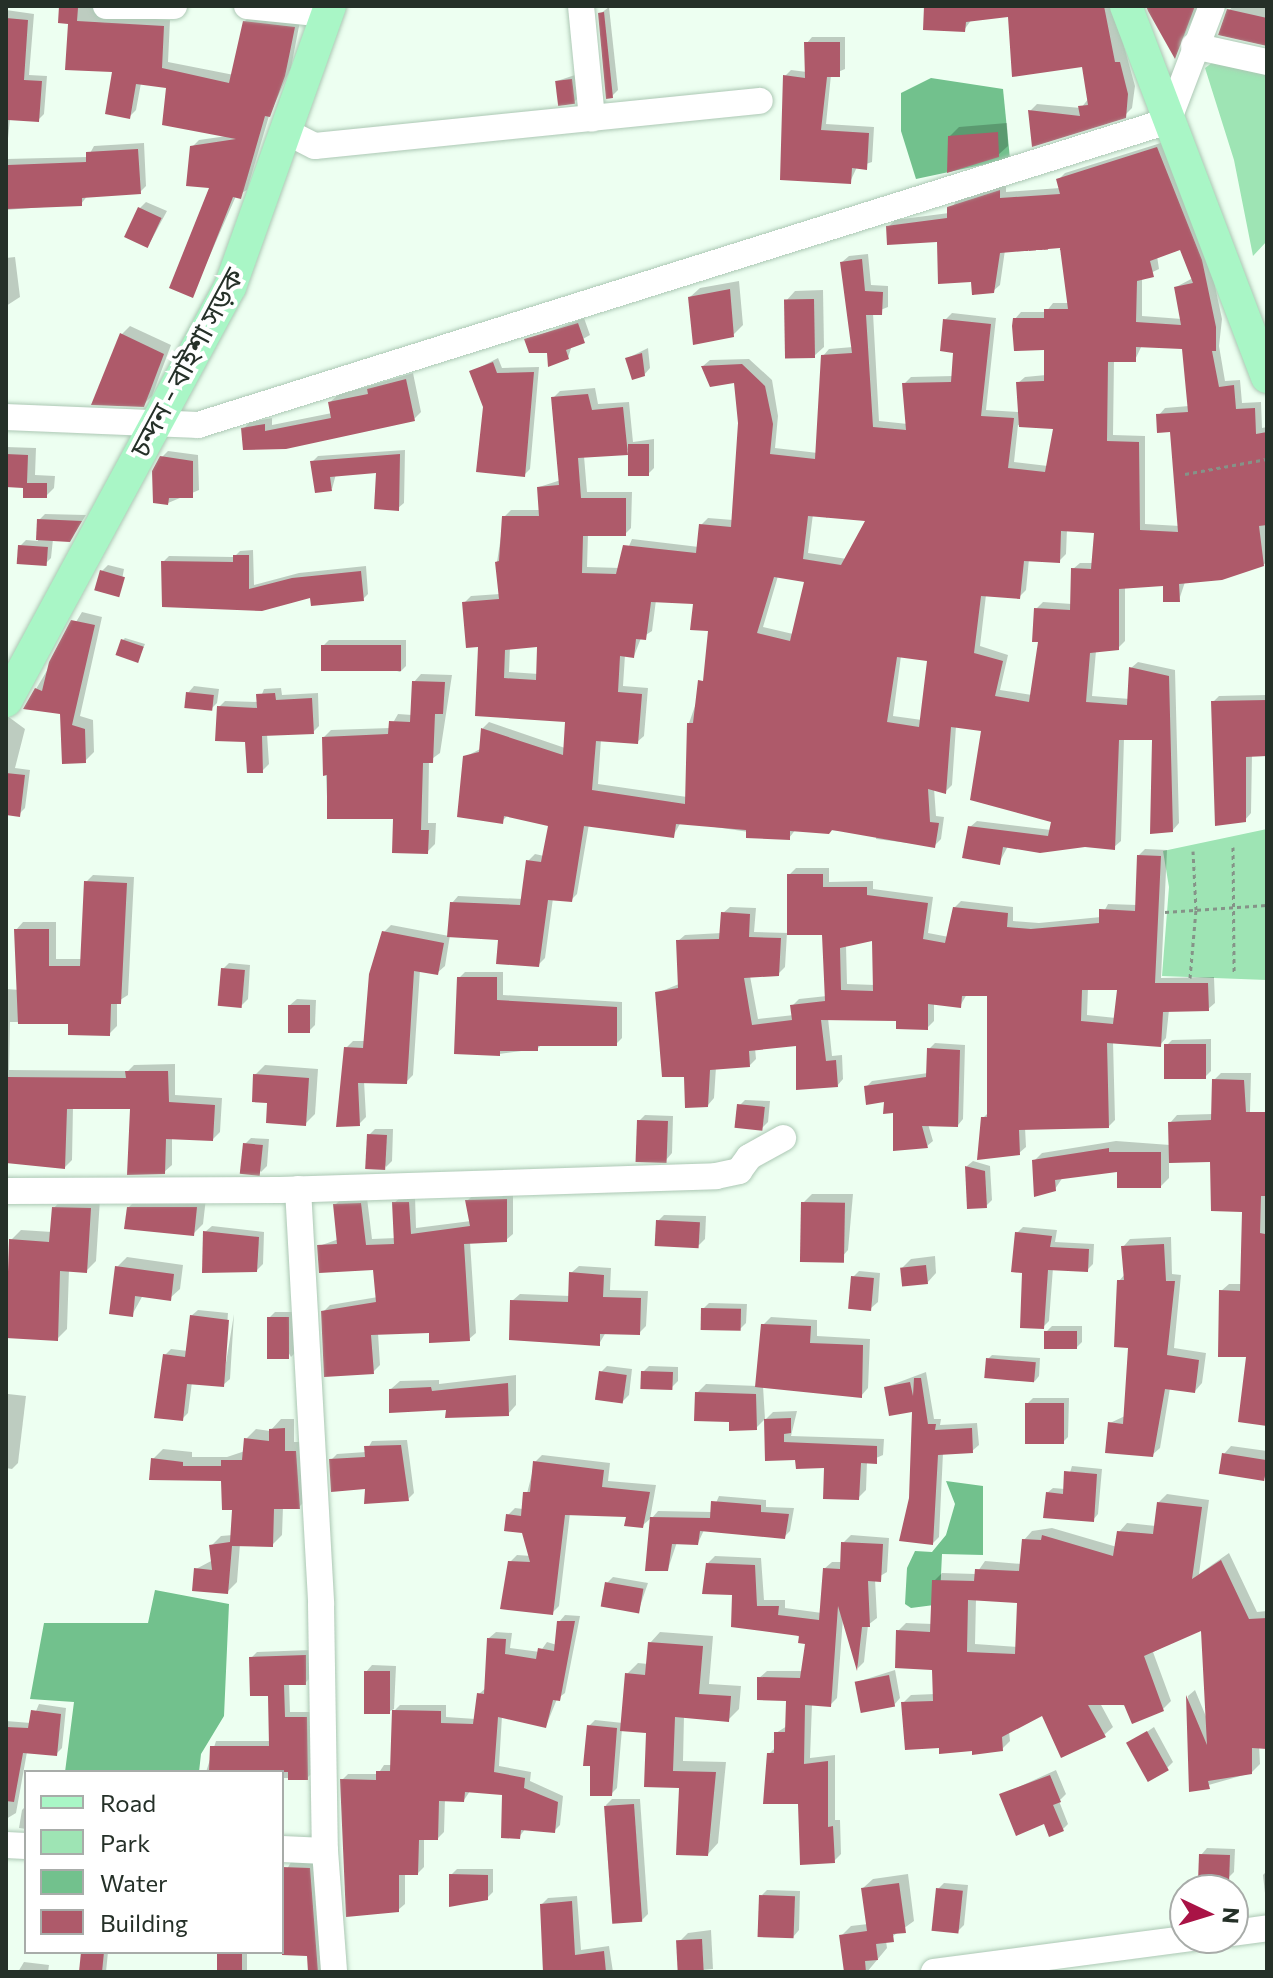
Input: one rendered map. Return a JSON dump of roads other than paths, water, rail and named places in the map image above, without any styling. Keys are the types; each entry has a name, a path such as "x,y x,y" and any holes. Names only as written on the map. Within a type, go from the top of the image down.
{"main road":[{"path":"1126,6 1267,377"},
{"name":"চন্দন - বাইশা সড়ক","path":"6,701 230,287 328,10"}],"street":[{"path":"106,6 174,6"},
{"path":"247,6 328,10"},
{"path":"581,6 592,118"},
{"path":"6,417 153,427 213,421 1168,121 1194,46 1212,6"},
{"path":"1194,46 1267,62"},
{"path":"287,132 315,146 760,101"},
{"path":"6,1191 298,1189 716,1176 739,1171 749,1157 783,1138"},
{"path":"298,1189 321,1604 325,1851 334,1972"},
{"path":"284,1849 325,1851"},
{"path":"934,1972 1169,1941"}],"water":[{"path":"931,78 1003,89 1010,159 916,179 901,131 901,93"},
{"path":"946,1481 983,1486 983,1555 942,1554 940,1596 934,1605 911,1608 905,1604 907,1568 915,1551 932,1552 946,1535 955,1504"},
{"path":"155,1590 229,1604 224,1716 201,1754 199,1770 65,1770 74,1702 30,1699 44,1623 148,1623"}]}
